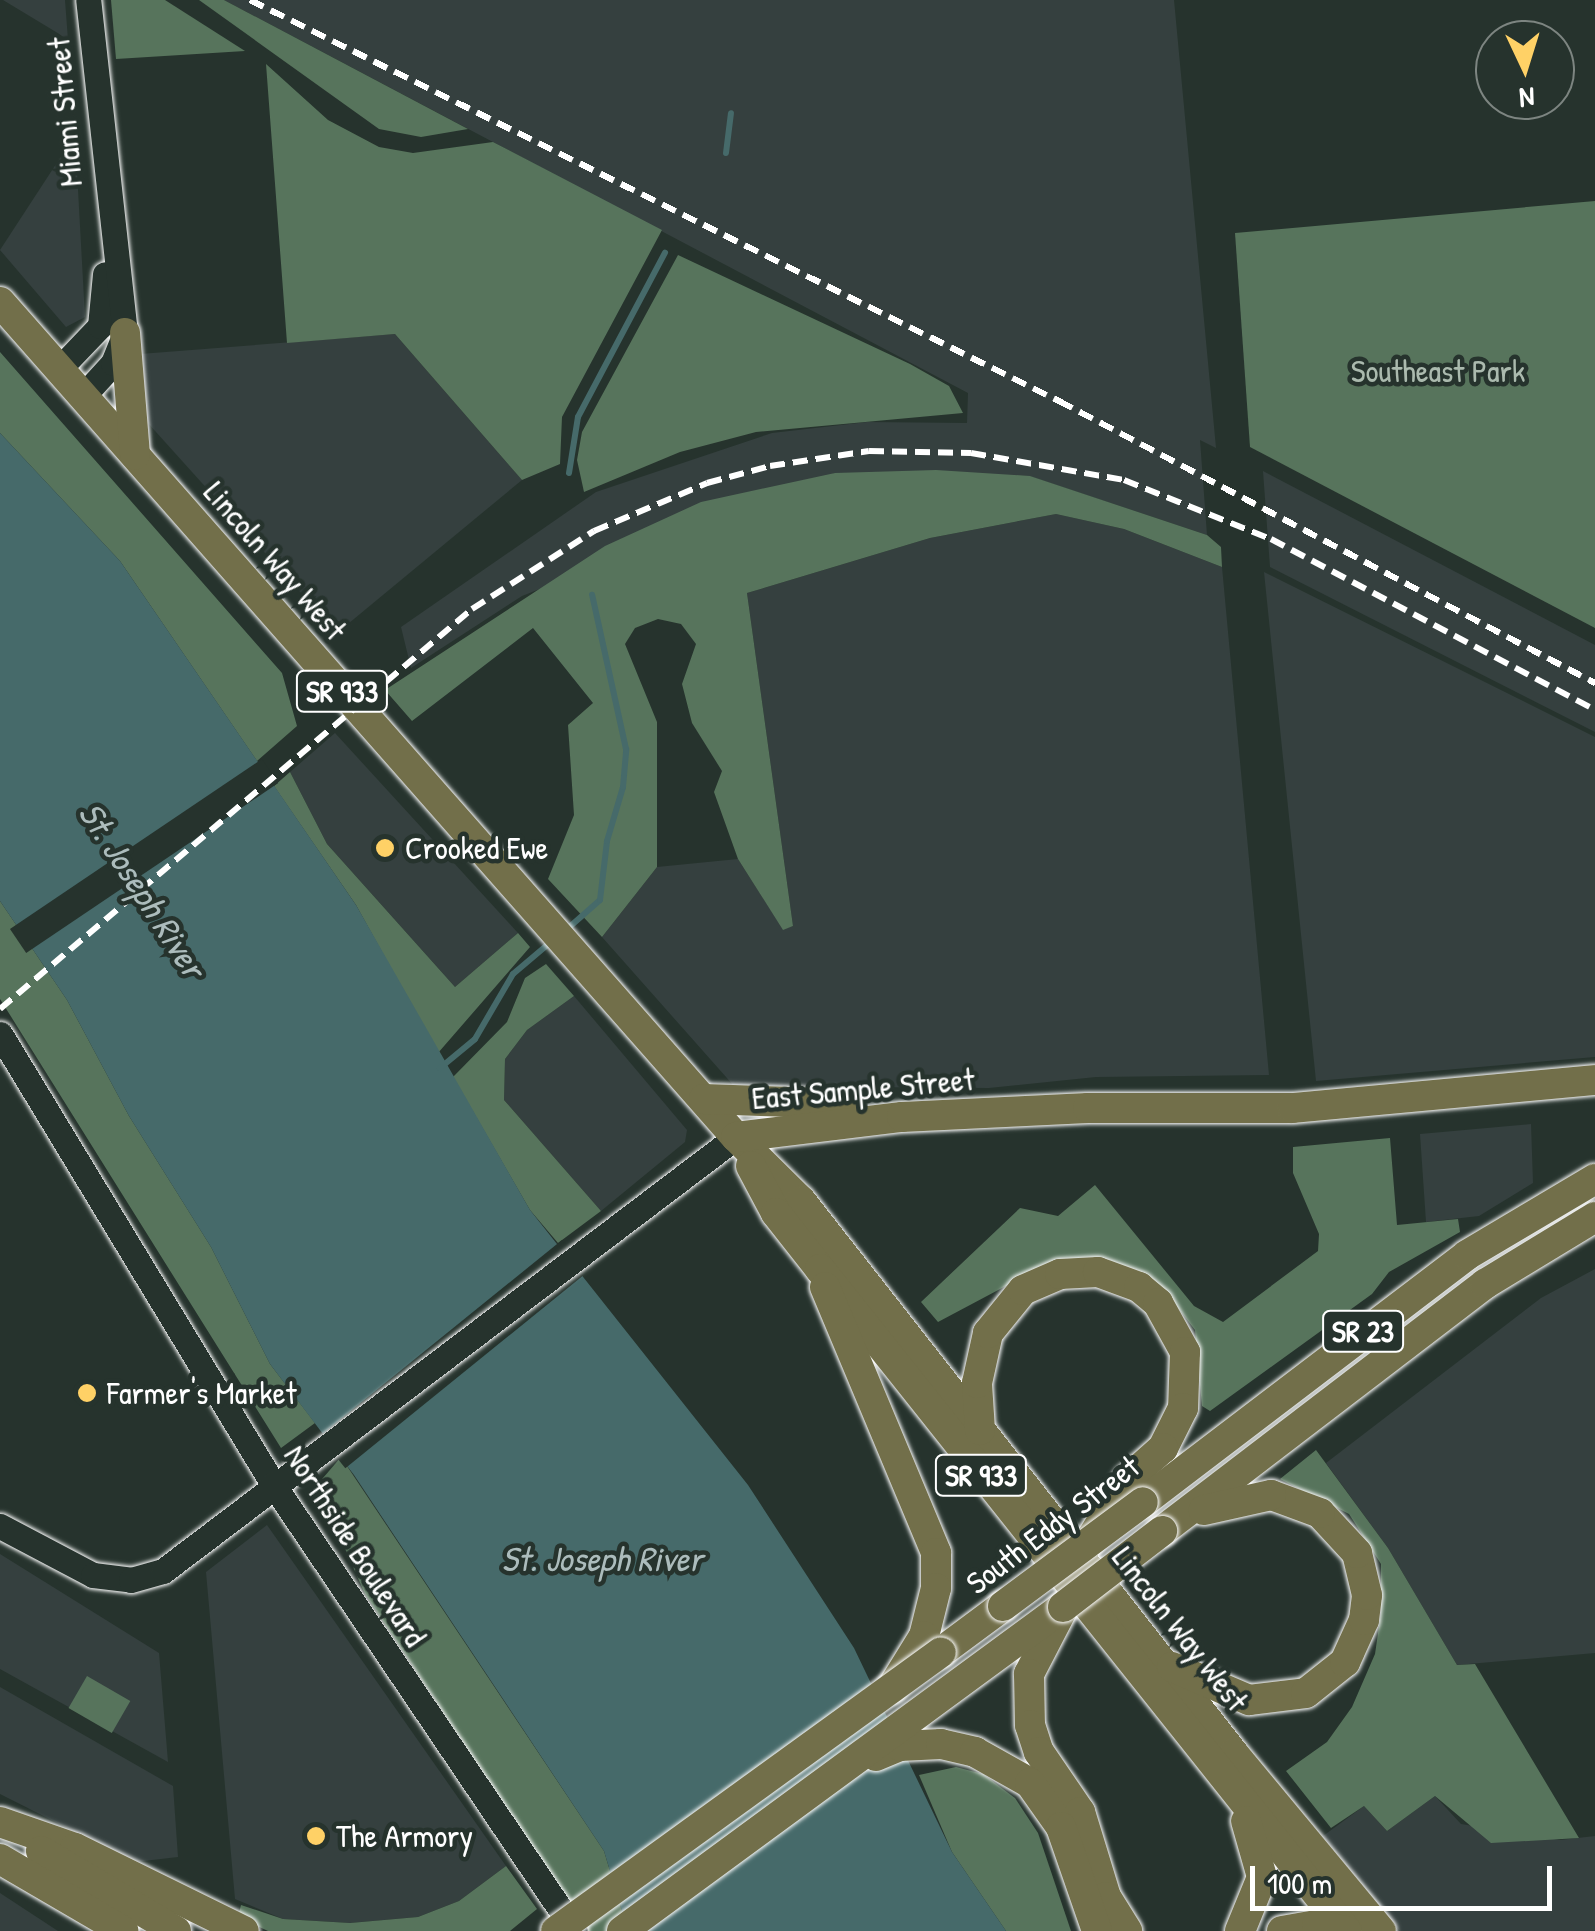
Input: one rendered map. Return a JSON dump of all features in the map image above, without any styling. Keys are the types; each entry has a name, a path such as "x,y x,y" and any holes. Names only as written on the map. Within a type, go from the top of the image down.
{"main road":[{"name":"Lincoln Way West","path":"0,302 736,1137 800,1200 1161,1662 1381,1931"},
{"path":"125,334 135,455"},
{"name":"East Sample Street","path":"736,1137 902,1117 1088,1108 1293,1108 1595,1080"},
{"path":"704,1099 868,1104 902,1117"},
{"name":"Lincoln Way West","path":"736,1137 776,1213 1240,1804 1346,1931"},
{"name":"South Eddy Street","path":"556,1931 886,1697 932,1644 1004,1606 1087,1544 1136,1491 1466,1255 1595,1179"},
{"name":"SR 23","path":"622,1931 961,1682 1033,1644 1064,1607 1485,1284 1595,1217"},
{"path":"820,1270 844,1343 936,1552 932,1644"},
{"path":"980,1430 980,1360 1008,1305 1060,1274 1120,1277 1172,1320 1187,1368 1178,1424 1136,1491"},
{"path":"1161,1662 1249,1700 1306,1693 1345,1662 1367,1595 1357,1553 1340,1530 1302,1503 1272,1495 1238,1497 1170,1525"},
{"path":"1033,1644 1026,1698 1030,1725 1039,1752 1080,1812 1106,1897 1127,1931"},
{"path":"850,1766 900,1746 942,1744 1012,1770 1047,1802 1061,1827 1097,1931"},
{"name":"SR 933","path":"1240,1804 1262,1877 1240,1931"},
{"path":"0,1825 176,1931"},
{"path":"0,1825 75,1848 244,1931"},
{"path":"0,1859 112,1926"},
{"path":"1282,1931 1317,1925 1346,1931"}],"street":[{"name":"Miami Street","path":"88,0 108,218 125,334"},
{"name":"Miami Street","path":"59,369 100,326 108,218"},
{"path":"83,396 113,364 125,334"},
{"name":"Northside Boulevard","path":"0,1034 273,1484 576,1931"},
{"name":"East Sample Street","path":"0,1526 94,1575 131,1580 163,1570 300,1462 736,1137"}],"shaded area":[{"path":"3,0 65,0 68,40 56,32"},
{"path":"224,0 1174,0 1216,448 1200,440 1207,535 1029,476 835,473 522,596 411,668 401,627 596,492 772,433 867,422 967,423 968,393"},
{"path":"75,135 85,317 66,327 0,250"},
{"path":"395,334 522,480 337,633 147,422 140,354"},
{"path":"1263,471 1595,645 1595,732 1270,567"},
{"path":"1056,514 1124,529 1222,567 1269,1075 1096,1077 989,1088 734,1086 602,937 657,867 738,859 783,929 793,926 747,593 930,538"},
{"path":"1264,572 1595,737 1595,1057 1316,1081"},
{"path":"335,733 518,933 455,987 327,844 290,772"},
{"path":"574,996 687,1130 685,1142 601,1211 504,1100 505,1059 527,1030"},
{"path":"1531,1124 1533,1183 1479,1216 1426,1222 1420,1134"},
{"path":"1595,1269 1595,1653 1457,1665 1388,1548 1326,1463 1541,1298"},
{"path":"267,1525 506,1866 459,1901 418,1917 350,1923 283,1919 235,1899 206,1572"},
{"path":"0,1554 159,1653 168,1762 0,1669"},
{"path":"0,1687 173,1786 178,1857 135,1862 0,1794"},
{"path":"1435,1796 1461,1824 1560,1840 1595,1836 1595,1931 1400,1931 1323,1836 1364,1806 1387,1831"},
{"path":"0,1893 58,1931 0,1931"}],"green space":[{"path":"111,0 165,0 245,51 116,59"},
{"path":"199,0 224,0 468,129 421,137 379,129"},
{"path":"266,64 328,120 379,147 413,153 493,142 662,230 562,417 560,464 522,480 395,334 287,343"},
{"name":"Southeast Park","path":"1595,201 1595,628 1250,447 1235,233"},
{"path":"678,255 910,364 949,386 963,413 756,432 680,452 584,492 577,460 582,432"},
{"path":"0,352 282,673 297,726 257,761 120,561 0,433"},
{"path":"936,470 1030,476 1207,535 1221,547 1222,567 1124,529 1056,514 930,538 747,593 793,926 783,930 738,859 714,792 722,771 692,723 682,684 696,644 681,624 658,619 635,628 625,644 657,722 657,867 602,937 548,879 574,815 568,725 593,703 533,628 412,721 385,690 605,546 701,502 835,473"},
{"path":"290,772 327,844 455,987 518,933 530,947 438,1053 356,905 274,786"},
{"path":"0,901 67,1000 129,1116 211,1247 270,1364 315,1423 281,1448 0,999"},
{"path":"546,964 574,996 527,1030 505,1059 504,1100 601,1211 558,1243 530,1210 453,1077 507,1022 525,978"},
{"path":"1390,1138 1397,1225 1458,1219 1460,1232 1389,1272 1372,1294 1210,1411 1202,1406 1195,1330 1172,1300 1034,1271 938,1322 921,1302 1020,1208 1058,1216 1095,1185 1194,1306 1223,1322 1318,1251 1319,1234 1293,1173 1293,1147"},
{"path":"1316,1450 1388,1548 1457,1665 1475,1664 1579,1838 1491,1843 1435,1796 1387,1831 1364,1806 1331,1828 1286,1771 1327,1742 1352,1707 1375,1654 1381,1613 1381,1564 1349,1514 1280,1479"},
{"path":"341,1457 604,1851 628,1931 588,1931 365,1594 317,1485"},
{"path":"87,1676 130,1701 112,1733 68,1708"},
{"path":"956,1767 983,1774 1015,1798 1038,1833 1071,1931 1006,1931 952,1852 919,1775"},
{"path":"506,1866 537,1909 510,1931 268,1931 238,1917 241,1905 283,1919 350,1923 418,1917 459,1901"}],"water":[{"name":"St. Joseph River","path":"0,433 120,561 356,905 530,1210 748,1485 854,1648 952,1852 1006,1931 628,1931 604,1851 354,1475 270,1364 211,1247 129,1116 67,1000 0,901"}],"pier":[{"path":"262,759 278,783 26,953 10,929"},
{"path":"562,1240 588,1272 345,1468 320,1436"}],"waterway":[{"path":"726,153 731,113"},
{"path":"569,473 578,417 665,253"},
{"path":"566,930 600,900 607,841 623,787 626,749 592,595"},
{"path":"440,1068 475,1039 513,974 552,941"}],"railway":[{"path":"250,0 1059,401 1595,683"},
{"path":"0,1009 472,609 594,531 707,483 770,466 869,451 971,453 1124,480 1271,539 1595,710"}],"place":[{"name":"Crooked Ewe","path":"385,848"},
{"name":"Farmer's Market","path":"87,1393"},
{"name":"The Armory","path":"316,1836"}]}
